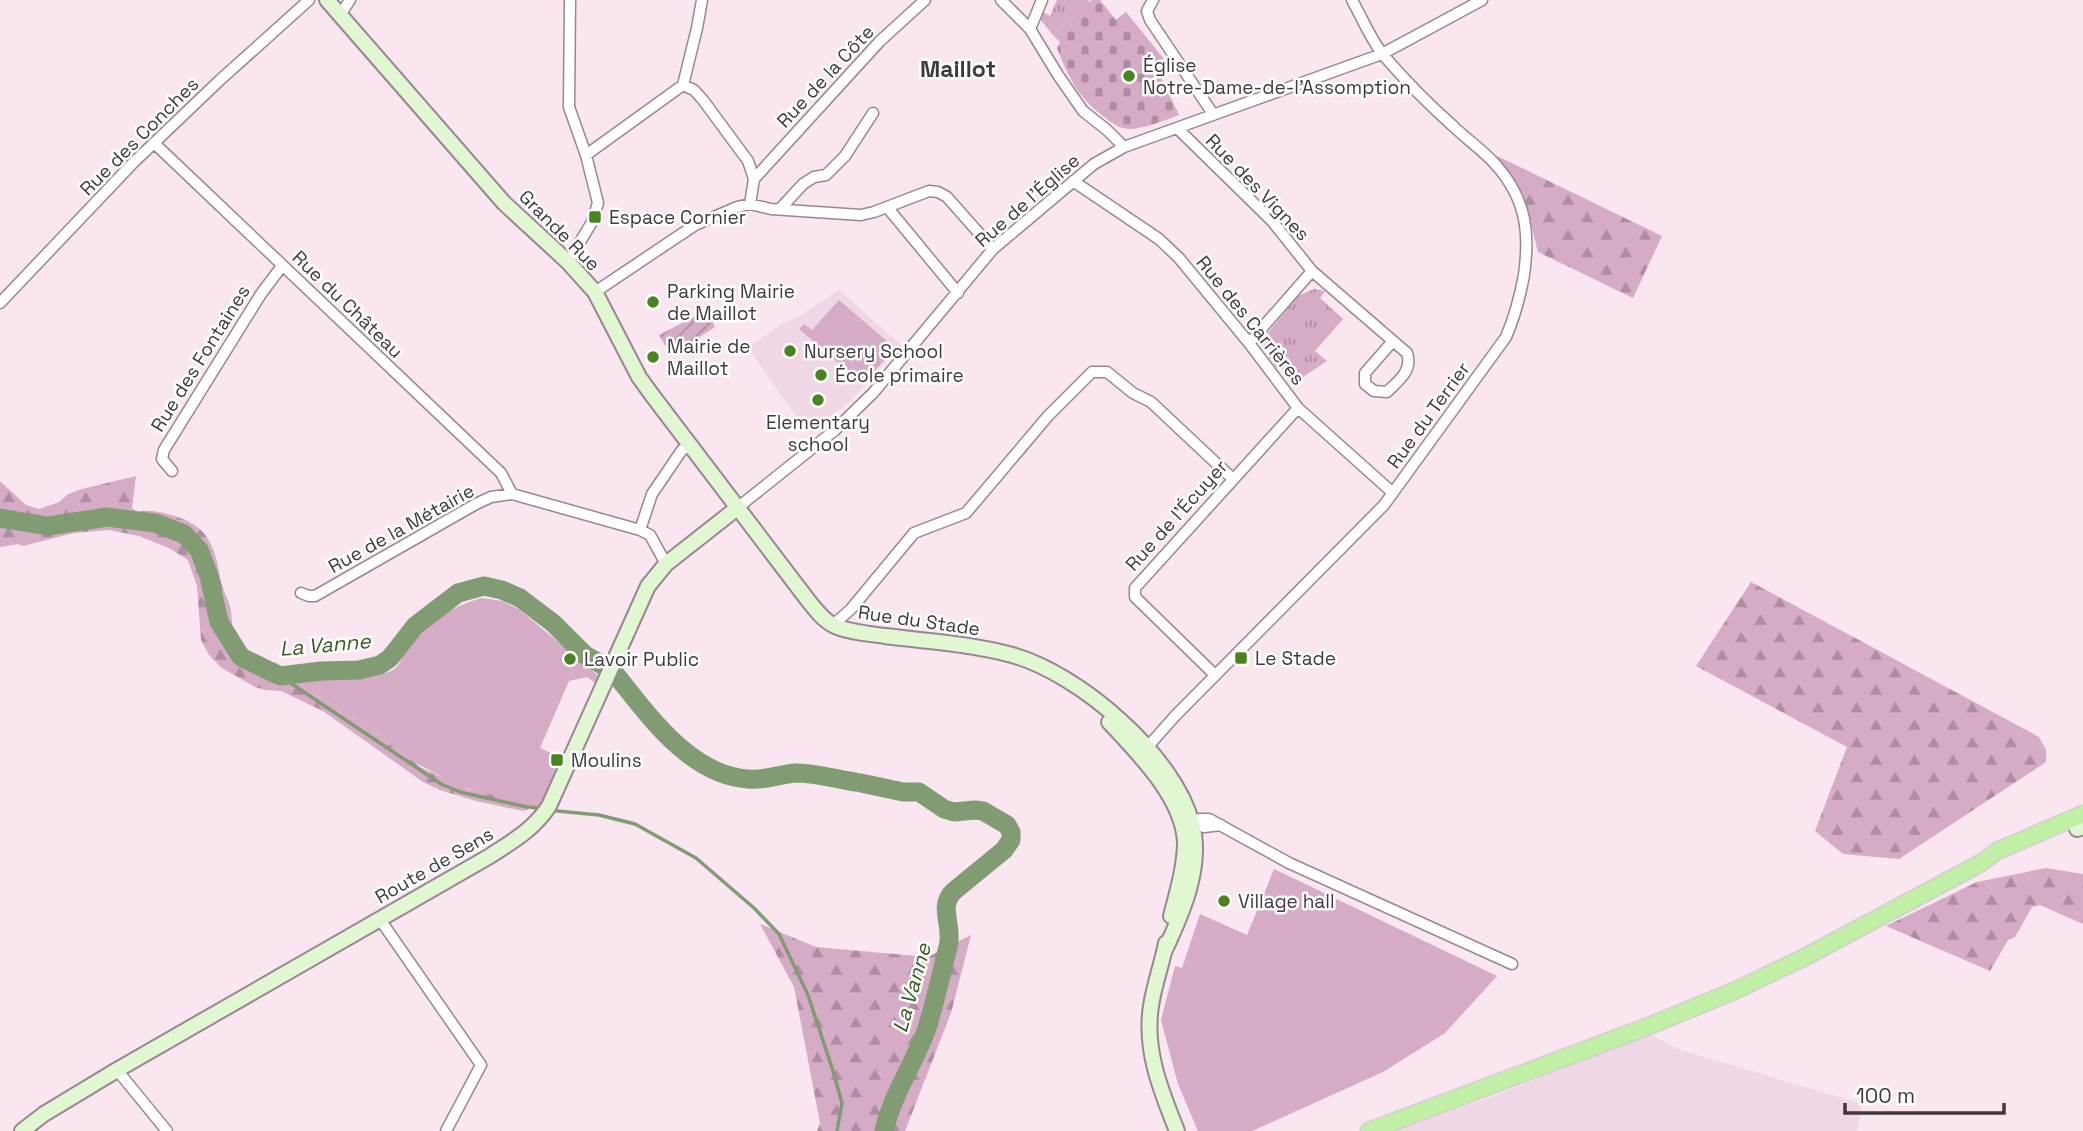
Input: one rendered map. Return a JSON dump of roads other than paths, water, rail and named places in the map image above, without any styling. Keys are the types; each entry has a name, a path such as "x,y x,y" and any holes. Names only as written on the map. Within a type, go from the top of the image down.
{"main road":[{"path":"1369,1131 1649,1026 1734,991 1803,958 1981,863 2003,859 2081,821"}],"street":[{"name":"Rue des Conches","path":"0,303 154,143 309,0"},
{"name":"Grande Rue","path":"327,0 505,203 568,262 595,292 639,377 736,509"},
{"path":"340,15 349,0"},
{"path":"586,155 683,85 702,0"},
{"name":"Rue de la Côte","path":"754,179 880,41 925,0"},
{"path":"1001,0 1030,29 1083,111 1124,147"},
{"path":"1030,29 1042,0"},
{"path":"1153,0 1147,11 1150,20 1213,114"},
{"name":"Rue du Terrier","path":"1143,752 1175,716 1384,505 1506,337 1515,317 1528,242 1522,209 1495,164 1450,124 1382,54 1352,0"},
{"name":"Rue de l'Église","path":"736,509 835,430 873,393 993,249 1094,164 1124,147 1382,54 1482,0"},
{"path":"568,262 592,222 598,203 586,155 569,107 573,2"},
{"path":"683,85 694,90 704,100 748,162 754,179 750,204"},
{"path":"780,209 803,184 826,174 845,156 873,113"},
{"name":"Rue des Vignes","path":"1177,128 1272,221 1312,271 1407,353 1409,366 1406,373 1387,392 1374,391 1366,384 1365,373 1393,341"},
{"name":"Rue du Château","path":"154,143 500,473 512,494"},
{"name":"Rue des Carrières","path":"1073,181 1159,239 1197,278 1298,408 1393,493"},
{"path":"595,292 695,225 724,211 750,204 861,215 929,191 938,192 947,197 993,249"},
{"path":"887,206 958,293"},
{"name":"Rue des Fontaines","path":"172,471 162,459 164,450 261,294 282,266"},
{"path":"1249,343 1312,271"},
{"path":"833,625 851,609 915,533 966,513 1048,416 1092,372 1101,371 1113,375 1133,393 1151,402 1233,479"},
{"name":"Rue de l’Écuyer","path":"1216,675 1135,597 1133,592 1140,581 1298,408"},
{"path":"640,530 652,494 682,450 690,446"},
{"path":"512,494 640,530 650,535 666,564"},
{"name":"Rue de la Métairie","path":"302,593 315,596 476,504 491,497 512,494"},
{"name":"Route de Sens","path":"22,1131 44,1114 117,1070 522,836 545,812 648,586 666,564 736,509"},
{"name":"Rue du Stade","path":"736,509 807,599 833,625 869,634 1012,655 1056,672 1113,714 1143,752 1175,783 1194,845 1193,874 1179,921 1164,951 1150,1007 1149,1032 1155,1074 1177,1131"},
{"path":"1187,823 1199,818 1209,819 1289,863 1512,964"},
{"path":"379,918 481,1065 446,1131"},
{"path":"117,1070 167,1131"}],"waterway":[{"name":"La Vanne","path":"0,518 48,526 107,517 155,523 184,534 199,550 209,576 219,622 241,657 280,676 359,670 380,665 390,658 415,626 458,593 484,586 520,598 553,623 585,655 604,666"},
{"name":"La Vanne","path":"616,675 657,725 689,755 708,767 727,775 748,779 796,773 855,782"},
{"path":"280,676 441,784 460,792 527,807"},
{"name":"La Vanne","path":"861,783 903,792 919,792 944,809 954,812 983,811 1007,825 1011,832 1011,840 1004,850 949,897 946,910 948,947 932,1010 926,1031 892,1106 884,1131"},
{"path":"530,807 541,809"},
{"path":"557,811 599,815 635,824 696,858 754,908 779,934 808,995 833,1071 842,1103 837,1131"}],"place":[{"name":"Église Notre-Dame-de-l'Assomption","path":"1129,76"},
{"name":"Espace Cornier","path":"595,217"},
{"name":"Parking Mairie de Maillot","path":"653,302"},
{"name":"Nursery School","path":"790,351"},
{"name":"Mairie de Maillot","path":"653,357"},
{"name":"École primaire","path":"821,375"},
{"name":"Elementary school","path":"818,400"},
{"name":"Le Stade","path":"1241,658"},
{"name":"Lavoir Public","path":"570,659"},
{"name":"Moulins","path":"557,760"},
{"name":"Village hall","path":"1224,901"}],"district":[{"name":"Maillot","path":"958,69"}]}
